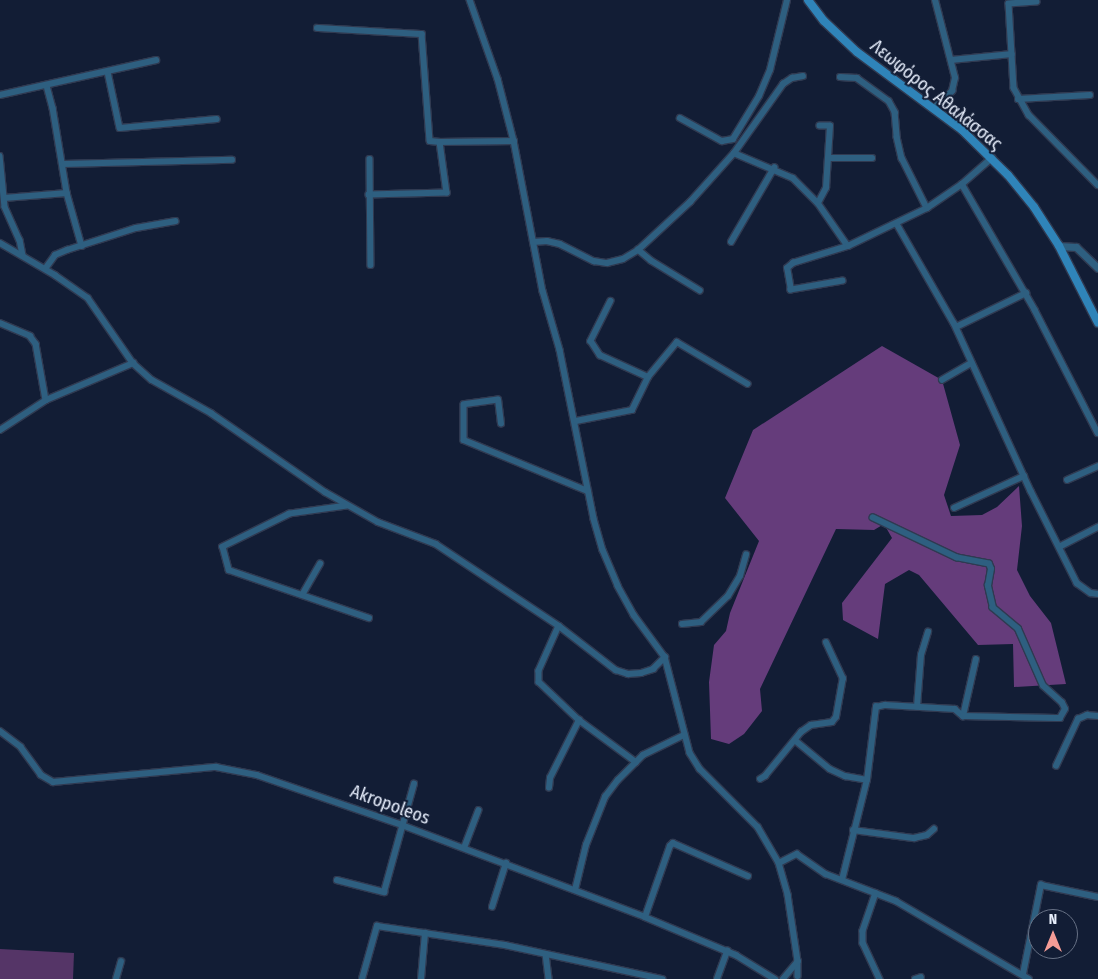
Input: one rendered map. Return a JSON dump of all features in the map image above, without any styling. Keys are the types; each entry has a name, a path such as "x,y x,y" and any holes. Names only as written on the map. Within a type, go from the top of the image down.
{"main road":[{"name":"Λεωφόρος Αθαλάσσας","path":"808,0 824,21 857,52 934,108 992,158 1034,207 1059,246 1098,323"}],"street":[{"path":"470,0 498,79 514,141 533,242 576,421 594,519 618,586 634,615 665,657 690,753 700,768 758,826 779,863 788,895 800,977 770,974"},
{"path":"680,118 722,141 733,139 759,96 770,70 787,0"},
{"path":"934,108 952,91 955,78 935,0"},
{"path":"1037,2 1009,4 1014,88 1018,99 1029,115 1098,185"},
{"path":"316,28 422,34 430,141 514,141"},
{"path":"951,60 1012,54"},
{"path":"0,96 156,60"},
{"path":"108,72 120,128 217,119"},
{"path":"533,242 547,241 560,244 594,261 607,262 622,259 638,250 690,202 734,153 783,84 792,78 803,76"},
{"path":"840,77 857,78 889,101 895,112 897,137 902,158 927,208"},
{"path":"47,86 67,193 82,246"},
{"path":"1018,99 1090,95"},
{"path":"818,202 826,188 830,126 820,126"},
{"path":"369,195 446,193 440,142"},
{"path":"734,153 774,168 793,178 818,202 848,246"},
{"path":"0,156 5,207 23,247 23,256"},
{"path":"828,158 872,158"},
{"path":"843,281 792,290 787,276 787,268 792,263 848,246 927,208 962,184 992,158"},
{"path":"63,164 232,160"},
{"path":"370,160 371,265"},
{"path":"731,242 774,168"},
{"path":"962,184 1026,293 1098,433"},
{"path":"4,198 67,193"},
{"path":"45,269 55,255 136,228 175,221"},
{"path":"897,224 956,327 1024,476 1077,583 1091,593 1098,594"},
{"path":"0,243 45,269 88,298 133,363 152,380 218,418 347,506 378,522 436,544 559,626 594,651 616,670 628,674 640,673 653,669 665,657"},
{"path":"1059,246 1076,247 1098,268"},
{"path":"638,250 650,261 700,291"},
{"path":"956,327 1026,293"},
{"path":"611,301 591,341 600,355 648,378"},
{"path":"0,323 30,336 36,344 46,400"},
{"path":"576,421 632,410 648,378 677,342 748,384"},
{"path":"0,430 46,400 133,363"},
{"path":"942,380 971,363"},
{"path":"501,424 498,400 464,405 464,440 588,491"},
{"path":"1068,480 1098,466"},
{"path":"954,508 1024,476"},
{"path":"347,506 290,514 223,547 229,570 369,618"},
{"path":"842,880 867,780 876,707 885,705 955,709 963,716 1060,718 1065,709 1062,703 1043,686 1018,629 994,608 988,586 991,569 989,564 957,558 873,518"},
{"path":"1059,547 1098,527"},
{"path":"682,624 701,622 728,596 740,576 746,555"},
{"path":"302,595 320,564"},
{"path":"559,626 539,671 539,682 580,720 636,762"},
{"path":"917,707 921,655 928,632"},
{"path":"760,779 765,776 795,740 811,725 832,722 836,717 843,679 826,643"},
{"path":"963,716 976,659"},
{"path":"1056,766 1078,719 1087,716 1098,716"},
{"path":"549,788 550,778 580,720"},
{"name":"Akropoleos","path":"0,731 21,747 41,775 53,782 194,768 226,768 258,775 506,863 645,917 727,952 770,974"},
{"path":"574,890 586,845 602,802 618,780 642,755 684,735"},
{"path":"795,740 830,768 844,776 867,780"},
{"path":"337,880 384,892 414,784"},
{"path":"464,848 478,811"},
{"path":"853,830 914,838 927,835 934,829"},
{"path":"645,917 670,846 673,843 748,876"},
{"path":"779,863 797,854 826,874 896,901 1029,979"},
{"path":"492,906 506,863"},
{"path":"1023,974 1041,885 1098,897"},
{"path":"876,893 864,932 864,943 880,979"},
{"path":"362,979 377,926 546,954 662,979"},
{"path":"422,979 425,933"},
{"path":"717,979 727,952"},
{"path":"546,954 549,979"},
{"path":"785,977 798,961"},
{"path":"116,979 121,962"},
{"path":"770,974 775,979"}],"shaded area":[{"path":"882,346 942,380 960,445 944,495 951,516 982,515 997,507 1019,486 1022,526 1017,570 1030,596 1051,623 1066,684 1014,687 1013,644 978,645 919,575 909,570 885,584 878,639 843,620 842,603 892,538 884,524 874,530 836,529 760,689 762,711 744,734 729,744 711,739 709,682 714,645 726,631 730,613 759,541 725,498 753,430"},
{"path":"0,949 74,953 73,979 0,979"}]}
